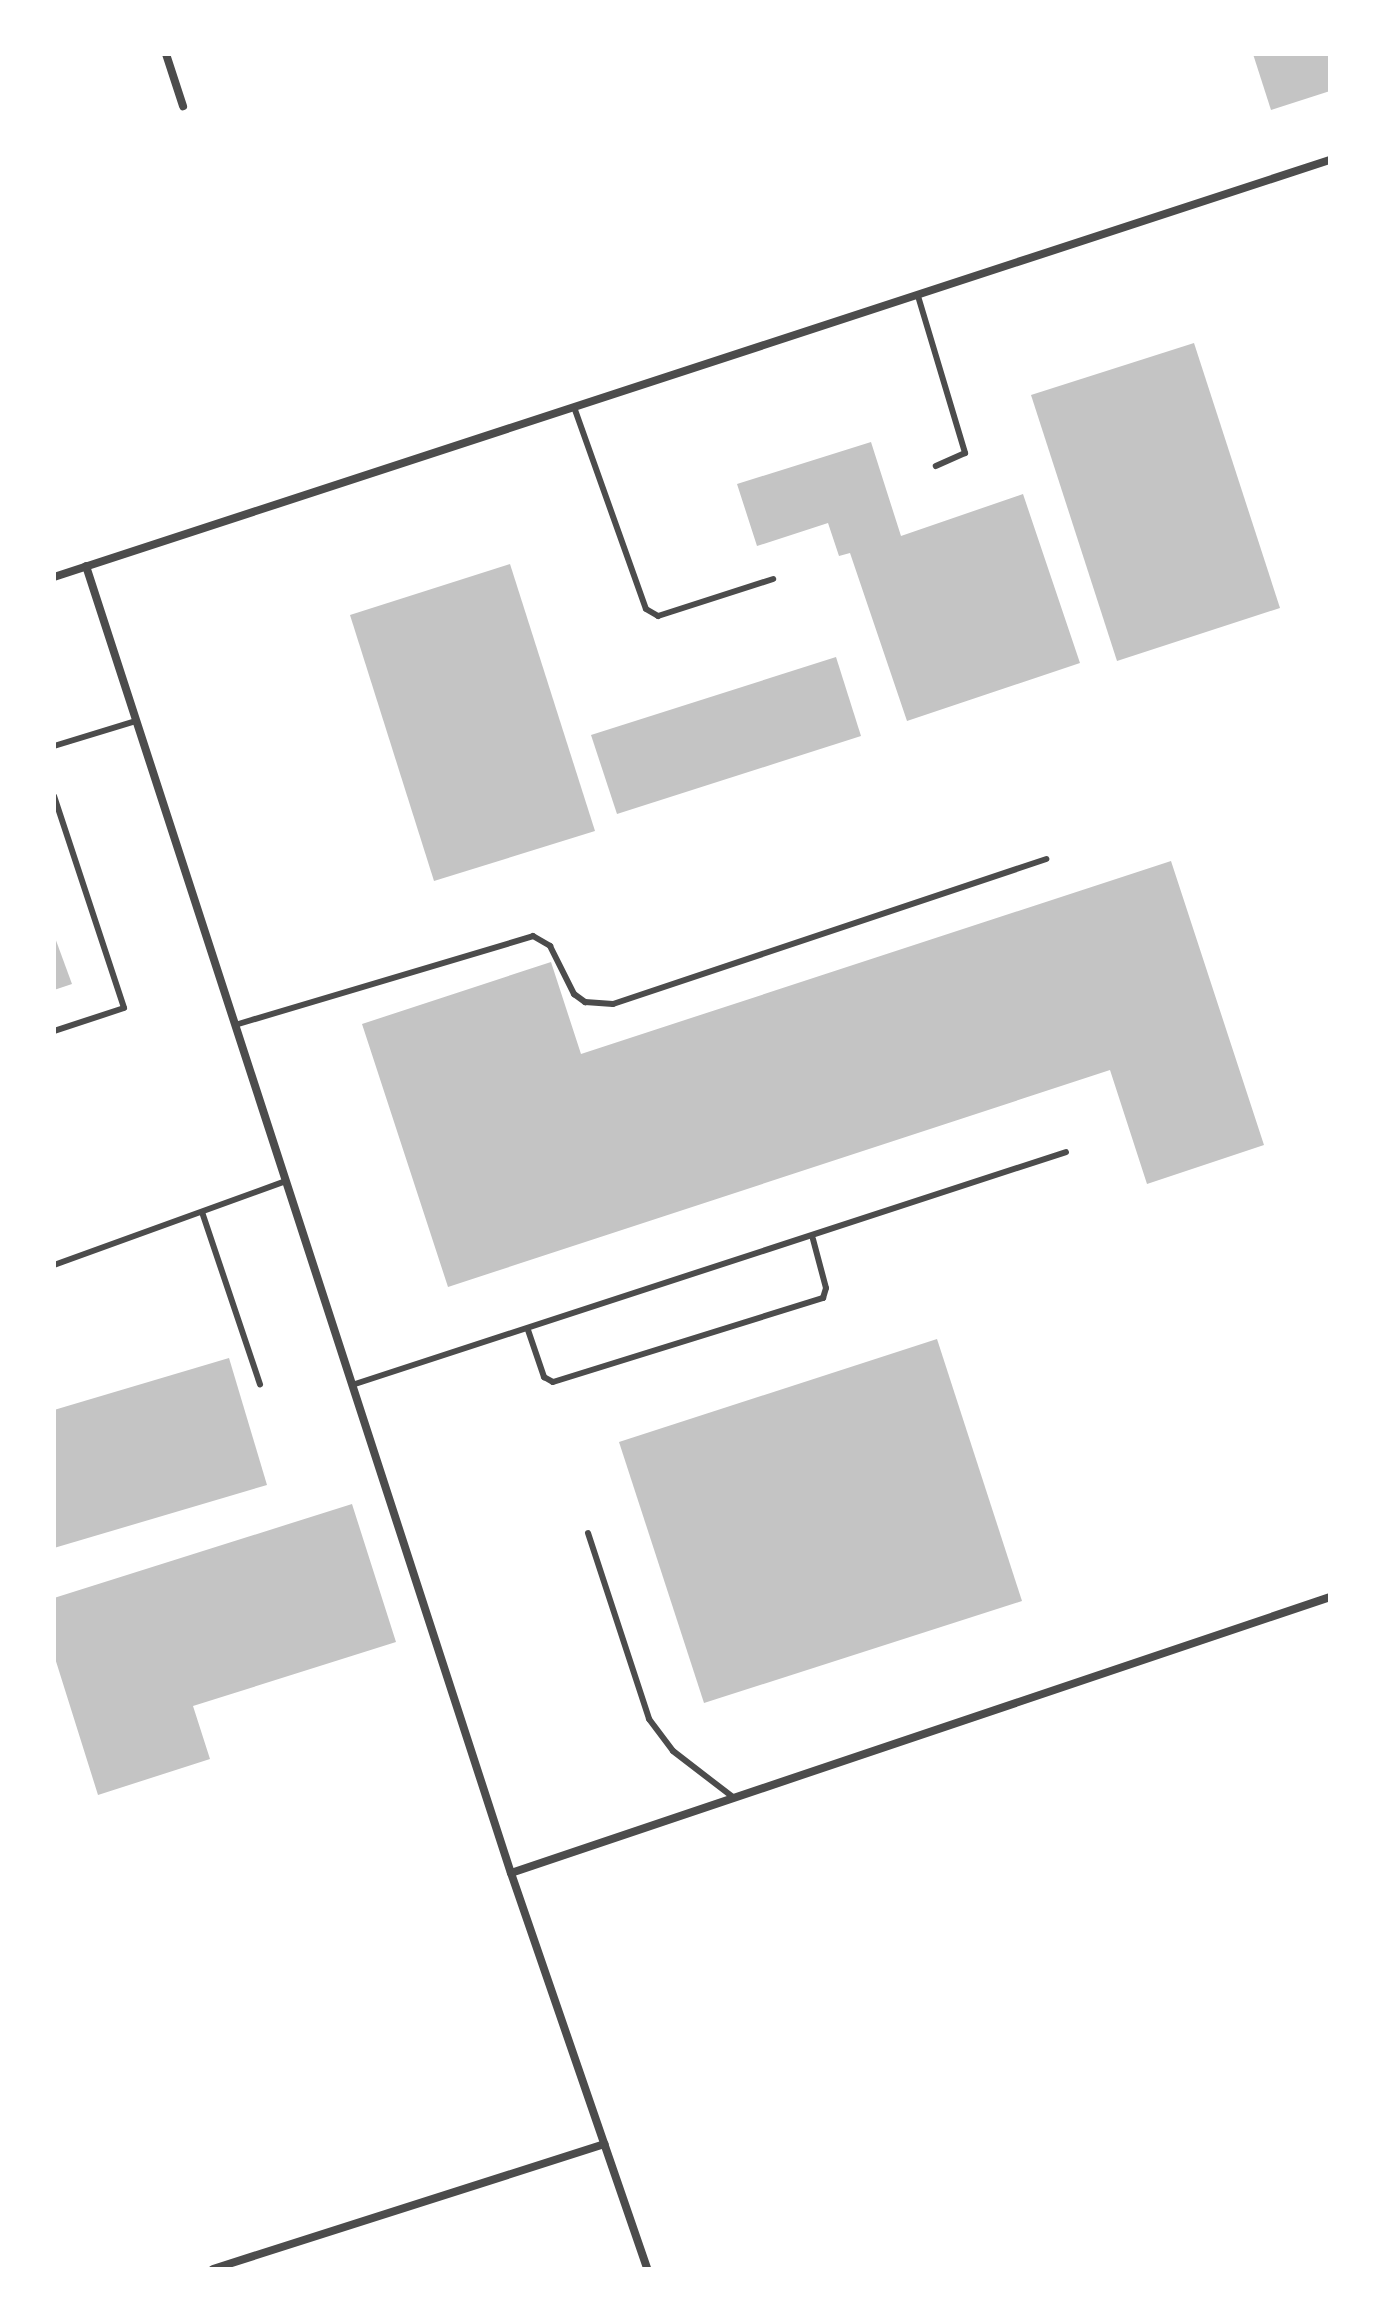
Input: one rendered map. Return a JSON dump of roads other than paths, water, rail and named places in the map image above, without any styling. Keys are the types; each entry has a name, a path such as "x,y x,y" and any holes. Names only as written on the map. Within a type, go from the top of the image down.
{"street":[{"path":"166,54 183,106"},
{"path":"54,577 1330,160"},
{"path":"86,566 511,1873 647,2269"},
{"path":"511,1873 1330,1597"},
{"path":"213,2269 605,2144"}],"lane":[{"path":"918,296 965,453 936,466"},
{"path":"574,407 646,609 658,616 773,579"},
{"path":"54,746 136,721"},
{"path":"54,796 124,1008 54,1031"},
{"path":"235,1025 533,936 550,946 574,994 585,1002 613,1004 1046,859"},
{"path":"352,1385 813,1239 1066,1152"},
{"path":"54,1265 286,1181"},
{"path":"202,1212 260,1384"},
{"path":"528,1330 544,1377 553,1382 823,1298 826,1288 813,1239"},
{"path":"588,1533 649,1719 673,1751 734,1798"}]}
